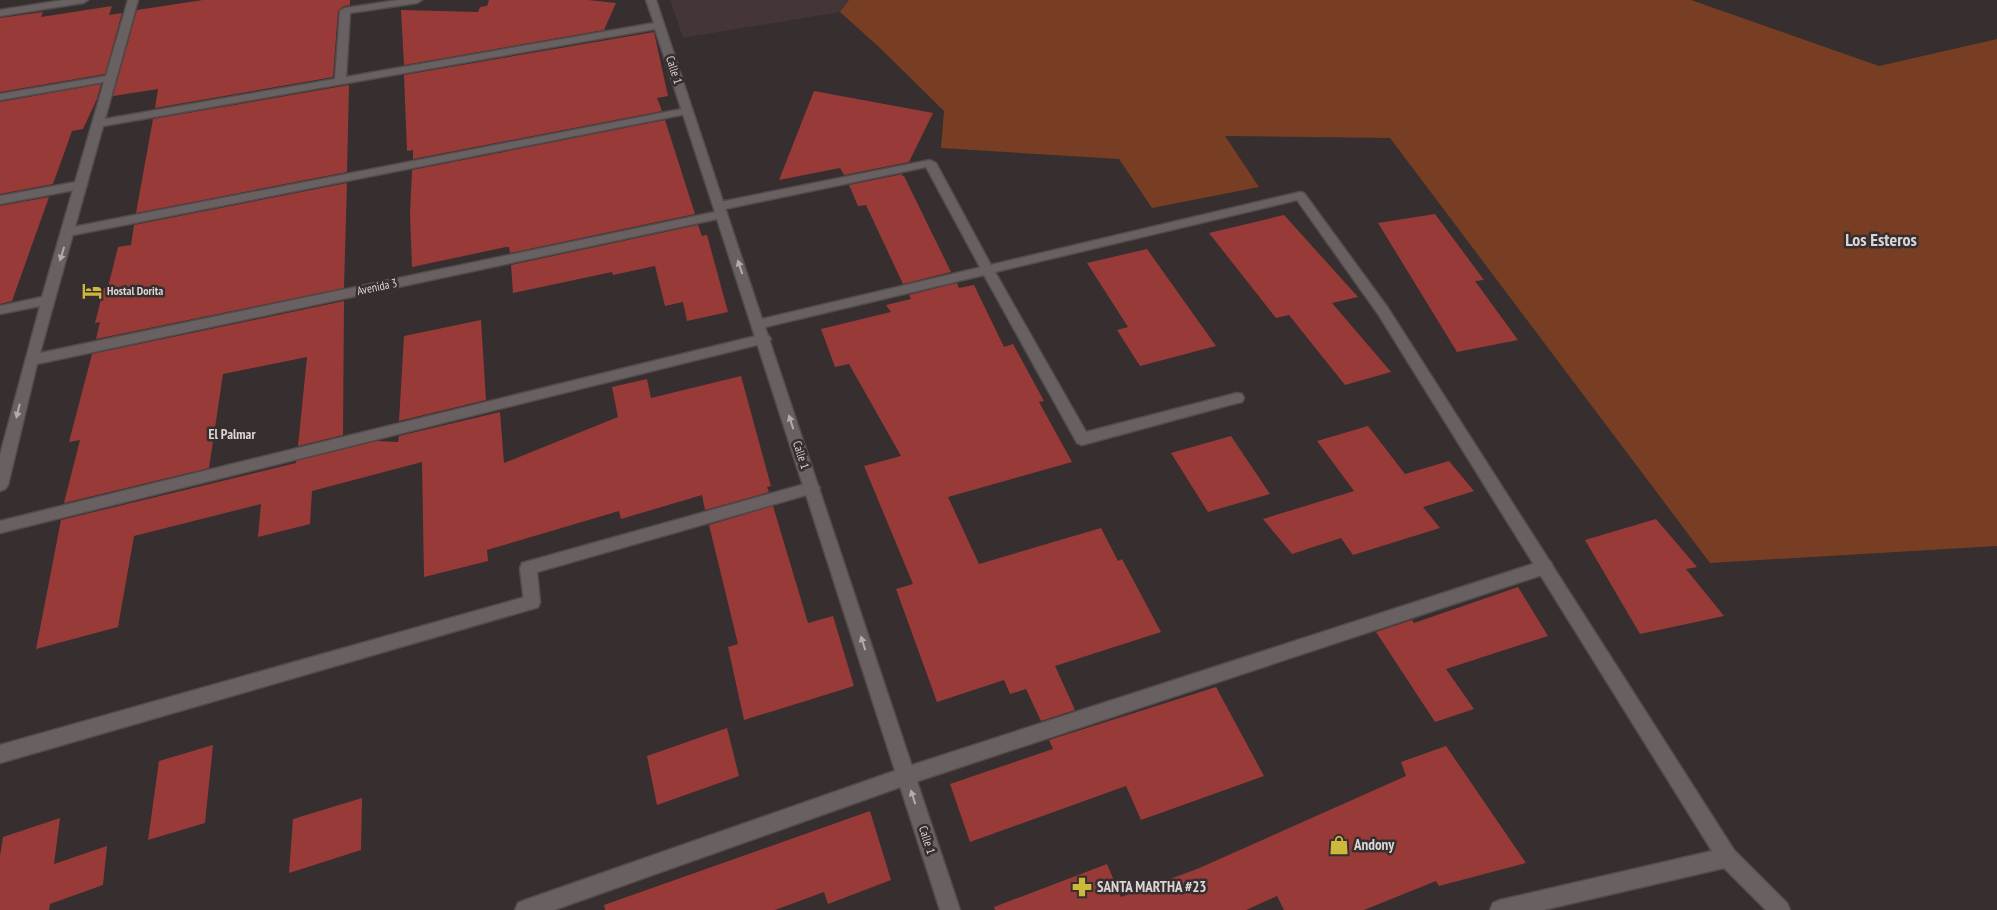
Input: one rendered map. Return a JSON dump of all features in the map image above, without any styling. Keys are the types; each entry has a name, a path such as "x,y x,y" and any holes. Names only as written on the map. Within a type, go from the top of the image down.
{"street":[{"path":"0,13 83,0"},
{"path":"0,485 4,450 68,232 132,0"},
{"path":"340,81 345,11 417,0"},
{"name":"Calle 1","path":"651,0 950,910"},
{"path":"99,123 659,25"},
{"path":"0,97 111,78"},
{"path":"68,232 687,112"},
{"name":"Avenida 3","path":"31,360 721,210 930,162 987,269"},
{"path":"0,200 81,185"},
{"path":"759,324 1300,196 1383,311 1727,856 1780,910"},
{"path":"987,269 1082,439 1238,398"},
{"path":"0,310 48,300"},
{"path":"0,527 764,340"},
{"path":"0,754 532,602 528,568 812,488"},
{"path":"525,910 906,776 1545,567"},
{"path":"1500,910 1727,856"}],"shaded area":[{"path":"670,0 849,0 840,12 683,38"},
{"path":"849,0 1691,0 1879,66 1997,39 1997,546 1710,563 1390,138 1225,136 1259,187 1152,208 1119,159 941,148 944,111 880,48 840,12"}],"building":[{"path":"203,0 350,0 350,5 344,6 338,11 333,77 155,108 158,89 113,96 137,10"},
{"path":"489,0 588,0 616,3 604,30 404,65 401,10 478,12 480,7 487,6"},
{"path":"112,6 109,15 122,13 105,74 0,92 0,18 43,12 41,17"},
{"path":"654,32 668,96 657,98 662,111 413,159 413,150 407,151 404,75"},
{"path":"101,84 97,99 83,129 72,131 53,184 0,194 0,102"},
{"path":"349,85 347,172 136,213 153,119"},
{"path":"814,91 933,113 909,162 844,175 840,168 779,180"},
{"path":"665,120 695,214 510,253 509,247 506,247 412,267 410,214 412,170"},
{"path":"903,174 902,176 904,176 951,272 903,284 866,205 858,206 849,185"},
{"path":"347,183 344,288 96,339 100,322 95,323 104,288 108,287 118,247 131,245 134,225"},
{"path":"49,197 12,301 0,304 0,206"},
{"path":"1435,214 1484,280 1475,281 1518,340 1457,352 1378,223"},
{"path":"1284,215 1358,297 1332,303 1391,372 1345,385 1289,315 1276,318 1209,233"},
{"path":"698,225 702,236 707,235 728,312 687,321 683,302 665,306 655,266 613,275 612,272 513,293 511,265"},
{"path":"1147,249 1216,346 1140,366 1117,330 1128,327 1087,263"},
{"path":"957,283 959,288 974,285 1004,347 1013,344 1044,401 1039,402 1072,462 948,497 979,564 1101,528 1118,561 1122,559 1161,632 1055,666 1075,710 1041,721 1026,689 1010,694 1004,680 937,702 896,589 913,584 864,466 901,456 849,364 835,367 821,329 891,312 886,305 911,299 909,295"},
{"path":"344,301 343,435 298,446 307,357 223,374 209,468 64,503 80,440 69,442 92,354"},
{"path":"481,320 486,400 399,421 404,336"},
{"path":"741,376 771,486 767,487 769,492 705,510 702,495 621,519 619,511 487,550 488,561 424,577 422,462 312,491 310,524 258,537 261,504 134,536 118,627 36,649 61,520 296,463 296,461 377,441 398,442 399,436 500,412 504,463 618,417 612,387 647,379 651,398"},
{"path":"1368,426 1405,474 1449,461 1474,491 1423,507 1440,528 1353,555 1341,538 1292,554 1263,519 1354,491 1317,441"},
{"path":"1231,436 1270,494 1208,512 1171,453"},
{"path":"773,506 808,623 833,616 854,686 744,720 728,647 738,644 709,525"},
{"path":"1656,519 1697,567 1686,569 1724,616 1640,634 1585,540"},
{"path":"1518,587 1548,636 1446,669 1474,709 1435,722 1376,632 1412,620 1414,623"},
{"path":"1216,687 1264,776 1141,820 1126,786 970,842 950,784 1053,749 1049,740"},
{"path":"727,728 739,776 657,805 647,756"},
{"path":"213,745 205,823 148,840 159,761"},
{"path":"1446,746 1526,863 1439,886 1436,881 1364,910 1284,910 1277,896 1246,910 995,910 994,907 1107,864 1121,897 1197,869 1406,776 1401,762"},
{"path":"362,798 361,850 289,873 293,819"},
{"path":"870,811 891,880 828,904 824,892 775,910 605,910 604,905"},
{"path":"60,818 54,864 107,846 103,885 50,904 49,910 0,910 0,856 3,837"}],"place":[{"name":"Hostal Dorita","path":"92,291"},
{"name":"Andony","path":"1339,845"},
{"name":"SANTA MARTHA #23","path":"1082,887"}],"district":[{"name":"Los Esteros","path":"1881,240"},
{"name":"El Palmar","path":"232,434"}]}
